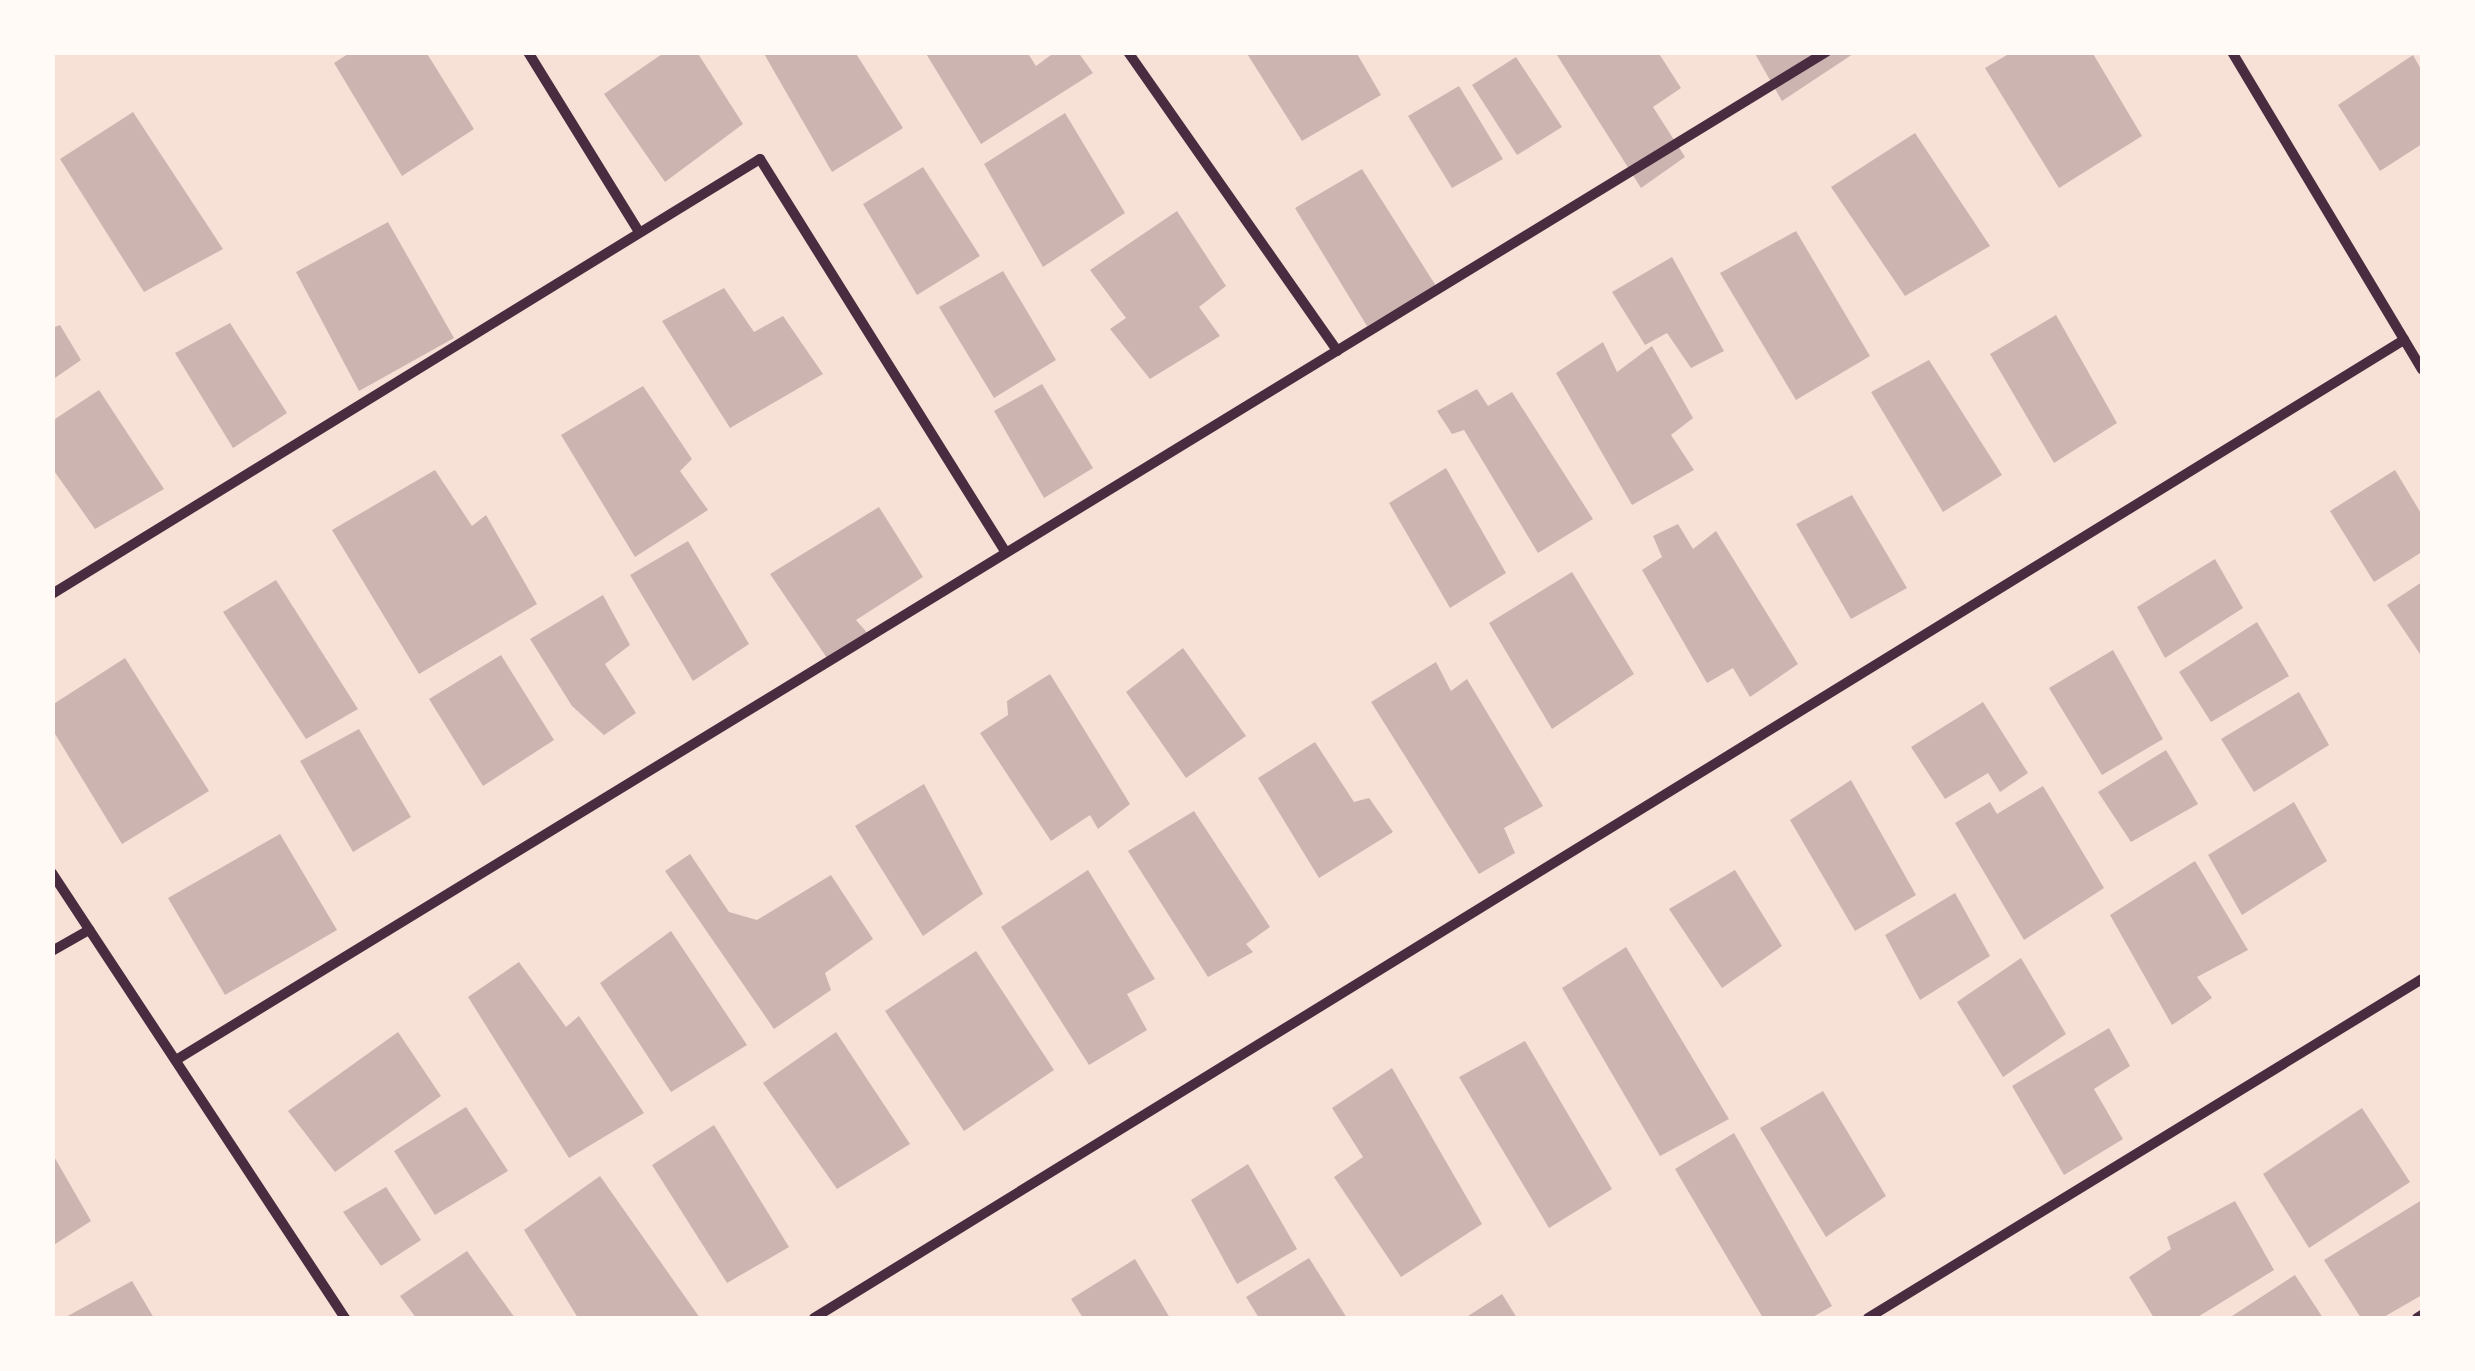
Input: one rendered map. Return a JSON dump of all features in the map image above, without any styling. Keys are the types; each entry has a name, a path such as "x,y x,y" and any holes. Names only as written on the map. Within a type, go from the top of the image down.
{"street":[{"path":"528,52 639,232"},
{"path":"1128,52 1337,352"},
{"path":"176,1060 1826,52"},
{"path":"2232,52 2422,369"},
{"path":"52,594 760,159 1006,552"},
{"path":"814,1318 2404,340"},
{"path":"52,873 346,1318"},
{"path":"52,951 90,930"},
{"path":"1868,1318 2422,979"}],"building":[{"path":"351,52 426,52 474,129 402,176 334,63"},
{"path":"665,52 697,52 743,124 665,182 604,94"},
{"path":"763,52 855,52 903,128 832,172"},
{"path":"925,52 1027,52 1036,66 1055,52 1078,52 1093,73 981,144"},
{"path":"1246,52 1356,52 1381,95 1302,141"},
{"path":"1555,52 1658,52 1681,88 1653,107 1685,157 1641,188"},
{"path":"1754,52 1856,52 1782,101"},
{"path":"2012,52 2092,52 2142,136 2059,188 1985,68"},
{"path":"2413,55 2422,71 2422,144 2380,171 2338,105"},
{"path":"1516,57 1562,127 1517,155 1472,85"},
{"path":"1459,86 1503,159 1452,188 1408,116"},
{"path":"133,112 223,249 144,292 60,159"},
{"path":"1065,113 1125,213 1043,267 984,164"},
{"path":"1915,133 1990,246 1905,296 1831,187"},
{"path":"923,167 980,256 917,295 863,204"},
{"path":"1362,169 1436,286 1367,326 1295,208"},
{"path":"1177,211 1226,286 1199,307 1220,336 1150,379 1110,329 1126,318 1090,270"},
{"path":"388,222 454,338 359,391 296,272"},
{"path":"1796,231 1870,356 1796,400 1720,273"},
{"path":"1672,257 1724,351 1691,368 1667,333 1645,345 1612,292"},
{"path":"1003,271 1056,360 994,398 939,307"},
{"path":"724,288 754,332 783,316 823,374 730,428 662,321"},
{"path":"2056,315 2117,423 2054,463 1990,354"},
{"path":"230,323 287,413 233,448 175,353"},
{"path":"60,325 81,360 52,380 52,328"},
{"path":"1603,342 1617,372 1652,346 1693,418 1671,435 1694,470 1632,505 1556,373"},
{"path":"1929,360 2002,475 1943,512 1871,392"},
{"path":"1042,384 1093,468 1044,498 994,411"},
{"path":"643,386 692,459 680,471 708,510 635,557 561,435"},
{"path":"1477,389 1488,406 1512,392 1593,519 1538,553 1464,430 1452,434 1437,411"},
{"path":"99,390 164,489 95,529 52,468 52,421"},
{"path":"1446,468 1506,573 1450,608 1389,503"},
{"path":"435,470 472,526 486,515 537,604 419,674 332,530"},
{"path":"2395,470 2422,515 2422,552 2374,582 2330,511"},
{"path":"1852,495 1907,588 1851,619 1796,524"},
{"path":"879,507 923,577 856,620 870,636 829,661 770,574"},
{"path":"1678,524 1693,549 1716,531 1798,664 1750,697 1733,668 1707,683 1642,570 1662,557 1653,536"},
{"path":"688,541 749,644 693,681 630,575"},
{"path":"2215,559 2243,608 2165,658 2137,607"},
{"path":"1572,572 1634,674 1552,729 1489,623"},
{"path":"276,580 358,709 306,739 223,612"},
{"path":"2422,582 2422,657 2387,605"},
{"path":"603,595 630,645 605,664 636,713 604,735 572,706 530,639"},
{"path":"2257,622 2289,676 2211,722 2179,672"},
{"path":"1183,648 1246,736 1186,778 1126,692"},
{"path":"2113,650 2163,739 2102,775 2049,688"},
{"path":"501,655 554,740 483,786 429,699"},
{"path":"125,658 209,791 122,844 52,729 52,705"},
{"path":"1436,662 1451,691 1467,679 1543,806 1504,828 1515,853 1479,874 1371,702"},
{"path":"1050,674 1130,804 1098,829 1090,815 1051,841 980,733 1008,715 1007,701"},
{"path":"2299,692 2329,745 2254,792 2221,739"},
{"path":"1983,702 2028,773 2000,792 1988,773 1945,799 1911,747"},
{"path":"359,729 411,817 353,852 300,761"},
{"path":"1315,742 1354,802 1369,798 1393,832 1319,878 1258,778"},
{"path":"2166,750 2198,804 2131,842 2098,792"},
{"path":"1851,780 1916,895 1855,931 1790,820"},
{"path":"924,784 983,894 923,936 855,826"},
{"path":"2043,786 2104,888 2024,940 1955,823 1990,802 1997,814"},
{"path":"2294,802 2327,861 2242,915 2208,855"},
{"path":"1194,811 1270,927 1246,944 1253,952 1208,977 1128,851"},
{"path":"280,834 337,930 225,995 168,898"},
{"path":"690,854 729,912 757,920 831,875 873,939 825,973 831,990 774,1029 665,871"},
{"path":"2195,861 2248,950 2197,977 2212,998 2172,1025 2110,915"},
{"path":"1088,870 1155,979 1127,994 1147,1030 1089,1065 1001,927"},
{"path":"1735,870 1782,946 1722,988 1669,909"},
{"path":"1955,893 1990,956 1920,1000 1885,935"},
{"path":"671,931 747,1045 671,1092 600,983"},
{"path":"1626,947 1729,1119 1660,1156 1562,988"},
{"path":"976,951 1054,1070 964,1131 885,1011"},
{"path":"2021,958 2066,1034 2003,1077 1957,1002"},
{"path":"519,962 566,1027 579,1016 644,1113 569,1158 468,997"},
{"path":"2109,1028 2130,1066 2094,1089 2123,1139 2064,1175 2012,1086"},
{"path":"398,1032 441,1096 335,1172 288,1111"},
{"path":"836,1032 910,1144 837,1189 763,1083"},
{"path":"1525,1041 1612,1189 1549,1228 1459,1077"},
{"path":"1392,1068 1482,1224 1401,1277 1334,1177 1363,1157 1332,1108"},
{"path":"1823,1091 1886,1196 1826,1237 1760,1128"},
{"path":"466,1107 508,1171 435,1215 394,1151"},
{"path":"2362,1108 2410,1182 2309,1248 2263,1174"},
{"path":"714,1125 789,1247 727,1283 652,1165"},
{"path":"1734,1133 1832,1306 1811,1318 1763,1318 1675,1169"},
{"path":"52,1153 91,1221 52,1246"},
{"path":"1248,1164 1297,1249 1237,1284 1191,1200"},
{"path":"600,1176 700,1318 578,1318 524,1230"},
{"path":"386,1187 421,1240 381,1266 343,1212"},
{"path":"2422,1200 2422,1295 2382,1318 2361,1318 2324,1260"},
{"path":"2235,1201 2274,1270 2196,1318 2154,1318 2129,1277 2171,1249 2167,1237"},
{"path":"467,1251 515,1318 416,1318 400,1296"},
{"path":"1309,1258 1347,1318 1259,1318 1246,1297"},
{"path":"1135,1259 1170,1318 1083,1318 1071,1299"},
{"path":"2295,1275 2323,1318 2229,1318"},
{"path":"132,1281 154,1318 64,1318"},
{"path":"1502,1294 1517,1318 1465,1318"}]}
